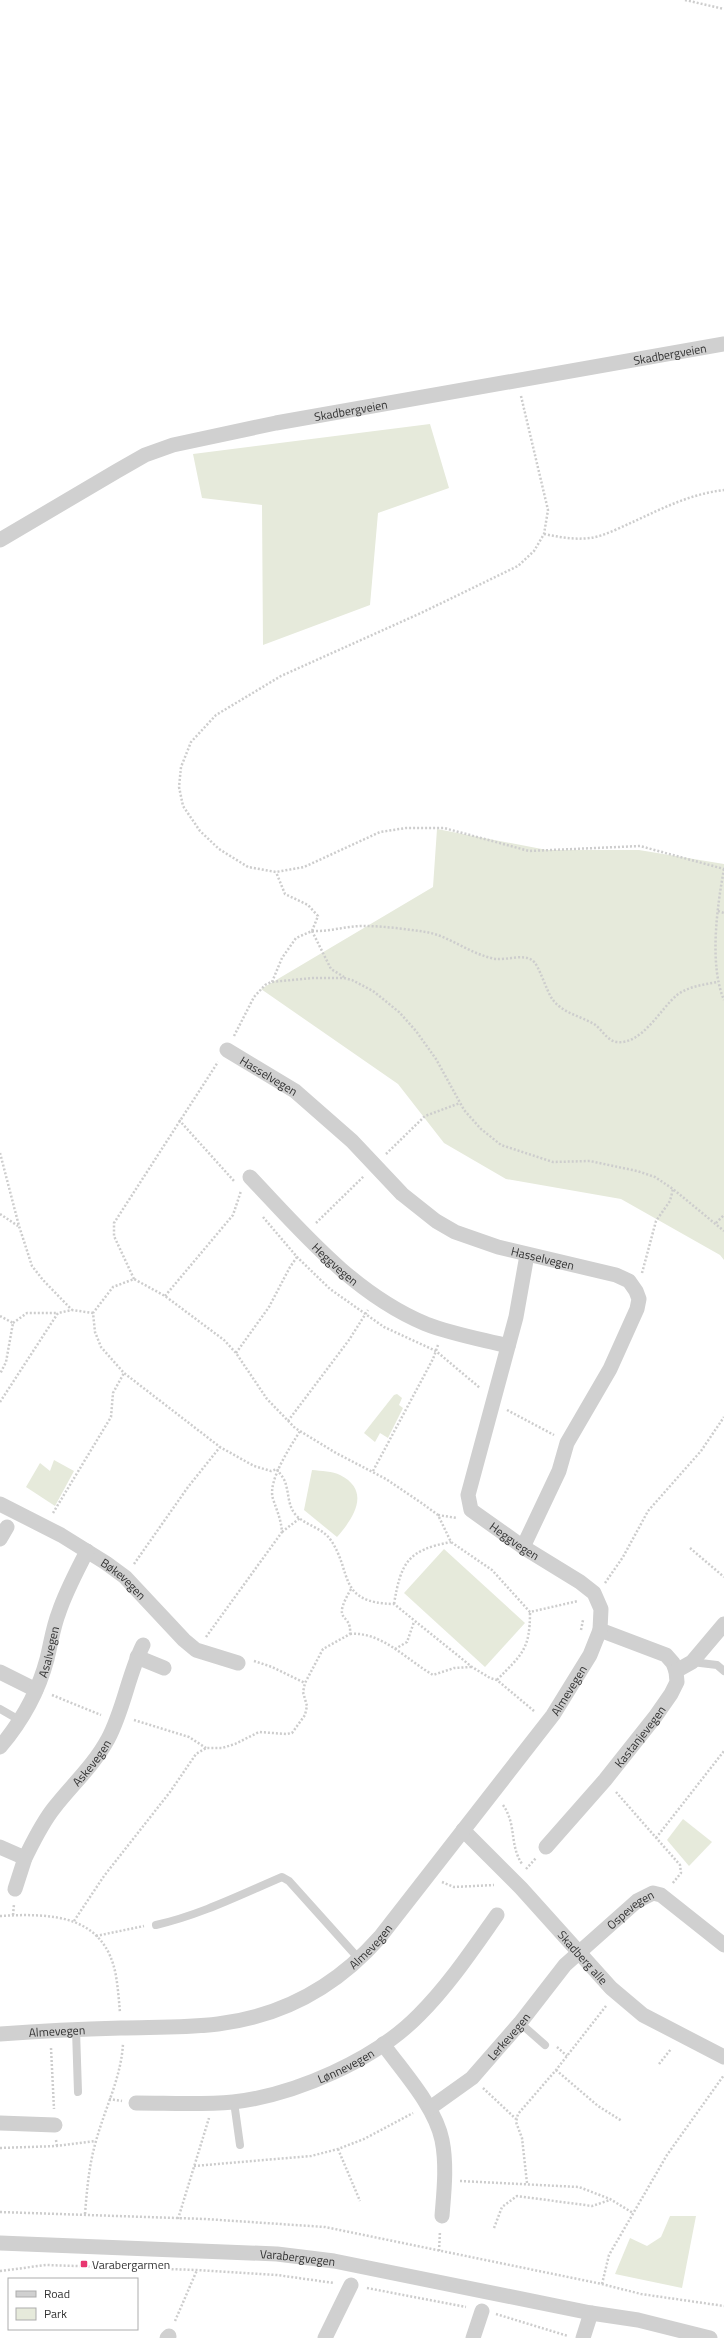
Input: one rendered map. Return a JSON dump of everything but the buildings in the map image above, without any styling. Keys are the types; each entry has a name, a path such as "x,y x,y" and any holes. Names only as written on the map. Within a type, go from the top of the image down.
{"street":[{"name":"Skadbergveien","path":"0,540 145,455 173,445 232,432 724,344"},
{"name":"Hasselvegen","path":"227,1050 295,1092 352,1141 402,1194 436,1221 473,1240 527,1255 616,1275 629,1281 636,1291"},
{"name":"Heggvegen","path":"250,1178 341,1271 376,1298 425,1324 508,1346"},
{"name":"Heggvegen","path":"527,1255 516,1317 475,1465 468,1495 469,1504 475,1514 523,1547 580,1582 594,1593"},
{"path":"523,1547 559,1470 567,1443 620,1351 637,1309 638,1299 636,1291"},
{"name":"Bøkevegen","path":"0,1504 87,1551 125,1577 184,1640 196,1650 238,1663"},
{"name":"Asalvegen","path":"0,1747 21,1721 36,1690 64,1596 87,1551"},
{"path":"594,1593 601,1609 600,1630 666,1655 673,1663 676,1671 692,1662 724,1624"},
{"name":"Almevegen","path":"0,2034 218,2024 253,2017 304,1999 360,1960 553,1715 590,1655 600,1630"},
{"name":"Askevegen","path":"15,1889 25,1858 41,1826 85,1771 108,1739 140,1651 164,1668"},
{"name":"Kastanjevegen","path":"546,1847 605,1780 671,1694 677,1682 676,1671"},
{"path":"0,1672 36,1690"},
{"name":"Skadberg alle","path":"463,1830 521,1888 611,1988 644,2015 724,2057"},
{"path":"0,1847 25,1858"},
{"name":"Ospevegen","path":"578,1953 637,1901 653,1893 661,1895 724,1945"},
{"name":"Lønnevegen","path":"136,2104 234,2102 276,2092 342,2068 383,2044 418,2016 450,1979 497,1915"},
{"name":"Lerkevegen","path":"430,2108 472,2078 520,2023 565,1965 578,1953"},
{"path":"383,2044 430,2108 442,2139 445,2180 442,2216"},
{"path":"0,2123 55,2125"},
{"name":"Varabergvegen","path":"0,2243 284,2255 334,2261 591,2313 638,2320 684,2333 710,2338"},
{"path":"325,2338 352,2285"},
{"path":"473,2338 482,2310"},
{"path":"584,2338 591,2313"}],"lane":[{"path":"692,1662 710,1663 717,1665 724,1671"},
{"path":"0,1709 21,1721"},
{"path":"156,1925 206,1910 282,1877 289,1881 360,1960"},
{"path":"520,2023 545,2045"},
{"path":"76,2030 78,2092"},
{"path":"234,2102 240,2145"}],"path":[{"path":"685,0 724,9"},
{"path":"517,380 548,510 544,534 534,551 518,566 421,614 281,676 216,715 191,742 181,767 179,787 184,806 200,832 219,849 248,867 276,872 304,866 380,832 406,828 444,828 529,851 640,846 724,869 715,939 717,982 724,1000"},
{"path":"544,534 565,538 590,538 616,529 682,499 707,492 724,490"},
{"path":"276,872 285,894 308,905 318,916 312,931 331,968 344,978"},
{"path":"718,911 724,913"},
{"path":"271,982 282,958 296,938 312,931 363,926 428,933 471,951 496,959 529,958 534,961 548,993 554,1002 567,1012 596,1025 609,1039 617,1042 628,1041 645,1030 677,995 693,987 717,982"},
{"path":"497,1680 522,1656 526,1647 530,1612 492,1570 451,1542 438,1515 405,1490 373,1471 336,1453 300,1431 267,1399 236,1354 224,1340 165,1296 134,1279 114,1236 114,1223 227,1050 259,990 271,982 313,978 344,978 362,984 398,1012 436,1059 464,1110 480,1129 501,1144 553,1162 580,1160 637,1171 655,1177 673,1189 724,1231"},
{"path":"0,1153 28,1257 36,1272 72,1310"},
{"path":"165,1296 233,1215 242,1190 250,1178"},
{"path":"636,1291 645,1267 656,1221 670,1201 673,1189"},
{"path":"0,1214 19,1226"},
{"path":"716,1223 724,1215"},
{"path":"236,1354 269,1307 290,1267 297,1257"},
{"path":"134,1279 113,1287 93,1313 95,1332 101,1347 124,1373 220,1446 254,1466 271,1471 277,1469"},
{"path":"288,1421 349,1340 376,1298"},
{"path":"0,1374 6,1362 13,1323 27,1313 58,1313 72,1310 93,1313"},
{"path":"0,1402 58,1313"},
{"path":"0,1316 13,1323"},
{"path":"373,1471 433,1359 444,1330"},
{"path":"44,1528 111,1417 112,1393 124,1373"},
{"path":"494,1400 501,1406 567,1443"},
{"path":"530,1612 582,1600 594,1593 612,1575 648,1511 701,1451 724,1417"},
{"path":"282,1532 280,1512 273,1494 277,1469 300,1431"},
{"path":"125,1577 188,1487 220,1446"},
{"path":"277,1469 286,1485 291,1507 300,1518 316,1527 330,1539 351,1589 366,1599 384,1604 394,1604 414,1622 472,1667 490,1678 497,1680 534,1711"},
{"path":"196,1650 282,1532 300,1518"},
{"path":"394,1604 397,1584 404,1566 413,1555 428,1547 451,1542"},
{"path":"690,1548 724,1577"},
{"path":"350,1634 348,1623 341,1616 340,1610 351,1589"},
{"path":"580,1634 584,1615"},
{"path":"394,1649 407,1642 414,1622"},
{"path":"74,1921 104,1876 170,1792 196,1754 206,1748 222,1748 235,1744 259,1732 292,1733 305,1715 307,1706 303,1692 305,1683 323,1649 350,1634 365,1634 394,1649 433,1675 454,1668 472,1667"},
{"path":"238,1663 257,1661 305,1683"},
{"path":"530,1716 538,1704"},
{"path":"656,1838 724,1751"},
{"path":"605,1780 681,1869 679,1876 661,1895"},
{"path":"96,1936 120,1930 156,1925"},
{"path":"516,2119 518,2114 556,2070 606,2006"},
{"path":"114,2011 126,2010"},
{"path":"51,2048 56,2146"},
{"path":"659,2064 671,2049"},
{"path":"556,2070 598,2106 622,2121"},
{"path":"602,2284 609,2255 633,2213 667,2155 724,2075"},
{"path":"472,2078 516,2119 525,2158 527,2184"},
{"path":"178,2219 213,2103"},
{"path":"194,2166 311,2156 338,2149 390,2126 413,2114 413,2111"},
{"path":"0,2148 56,2146 95,2141"},
{"path":"338,2149 360,2201"},
{"path":"445,2180 579,2187 610,2199 633,2213"},
{"path":"494,2228 502,2207 518,2196 592,2206 610,2199"},
{"path":"0,2212 178,2219 325,2227 602,2284 641,2294 724,2306"},
{"path":"0,2270 46,2265 197,2270 277,2275 352,2285 482,2310 539,2326 572,2338"},
{"path":"168,2337 197,2270"}],"green space":[{"path":"430,424 449,488 378,513 370,605 263,645 262,505 202,498 193,454"},
{"path":"437,829 547,850 639,850 724,864 724,1260 720,1255 621,1199 506,1179 444,1143 398,1084 261,989 433,887"},
{"path":"397,1394 402,1398 399,1405 403,1408 388,1438 380,1433 375,1442 364,1433 394,1395"},
{"path":"54,1460 74,1471 55,1506 26,1487 40,1463 50,1471"},
{"path":"312,1470 327,1471 340,1475 350,1482 355,1489 357,1497 353,1514 349,1522 337,1537 304,1510"},
{"path":"444,1549 525,1623 485,1667 404,1593"},
{"path":"683,1819 712,1842 689,1866 667,1840"},
{"path":"670,2216 696,2216 682,2288 615,2274 630,2238 647,2246 661,2237"}],"place":[{"name":"Varabergarmen","path":"84,2264"}]}
